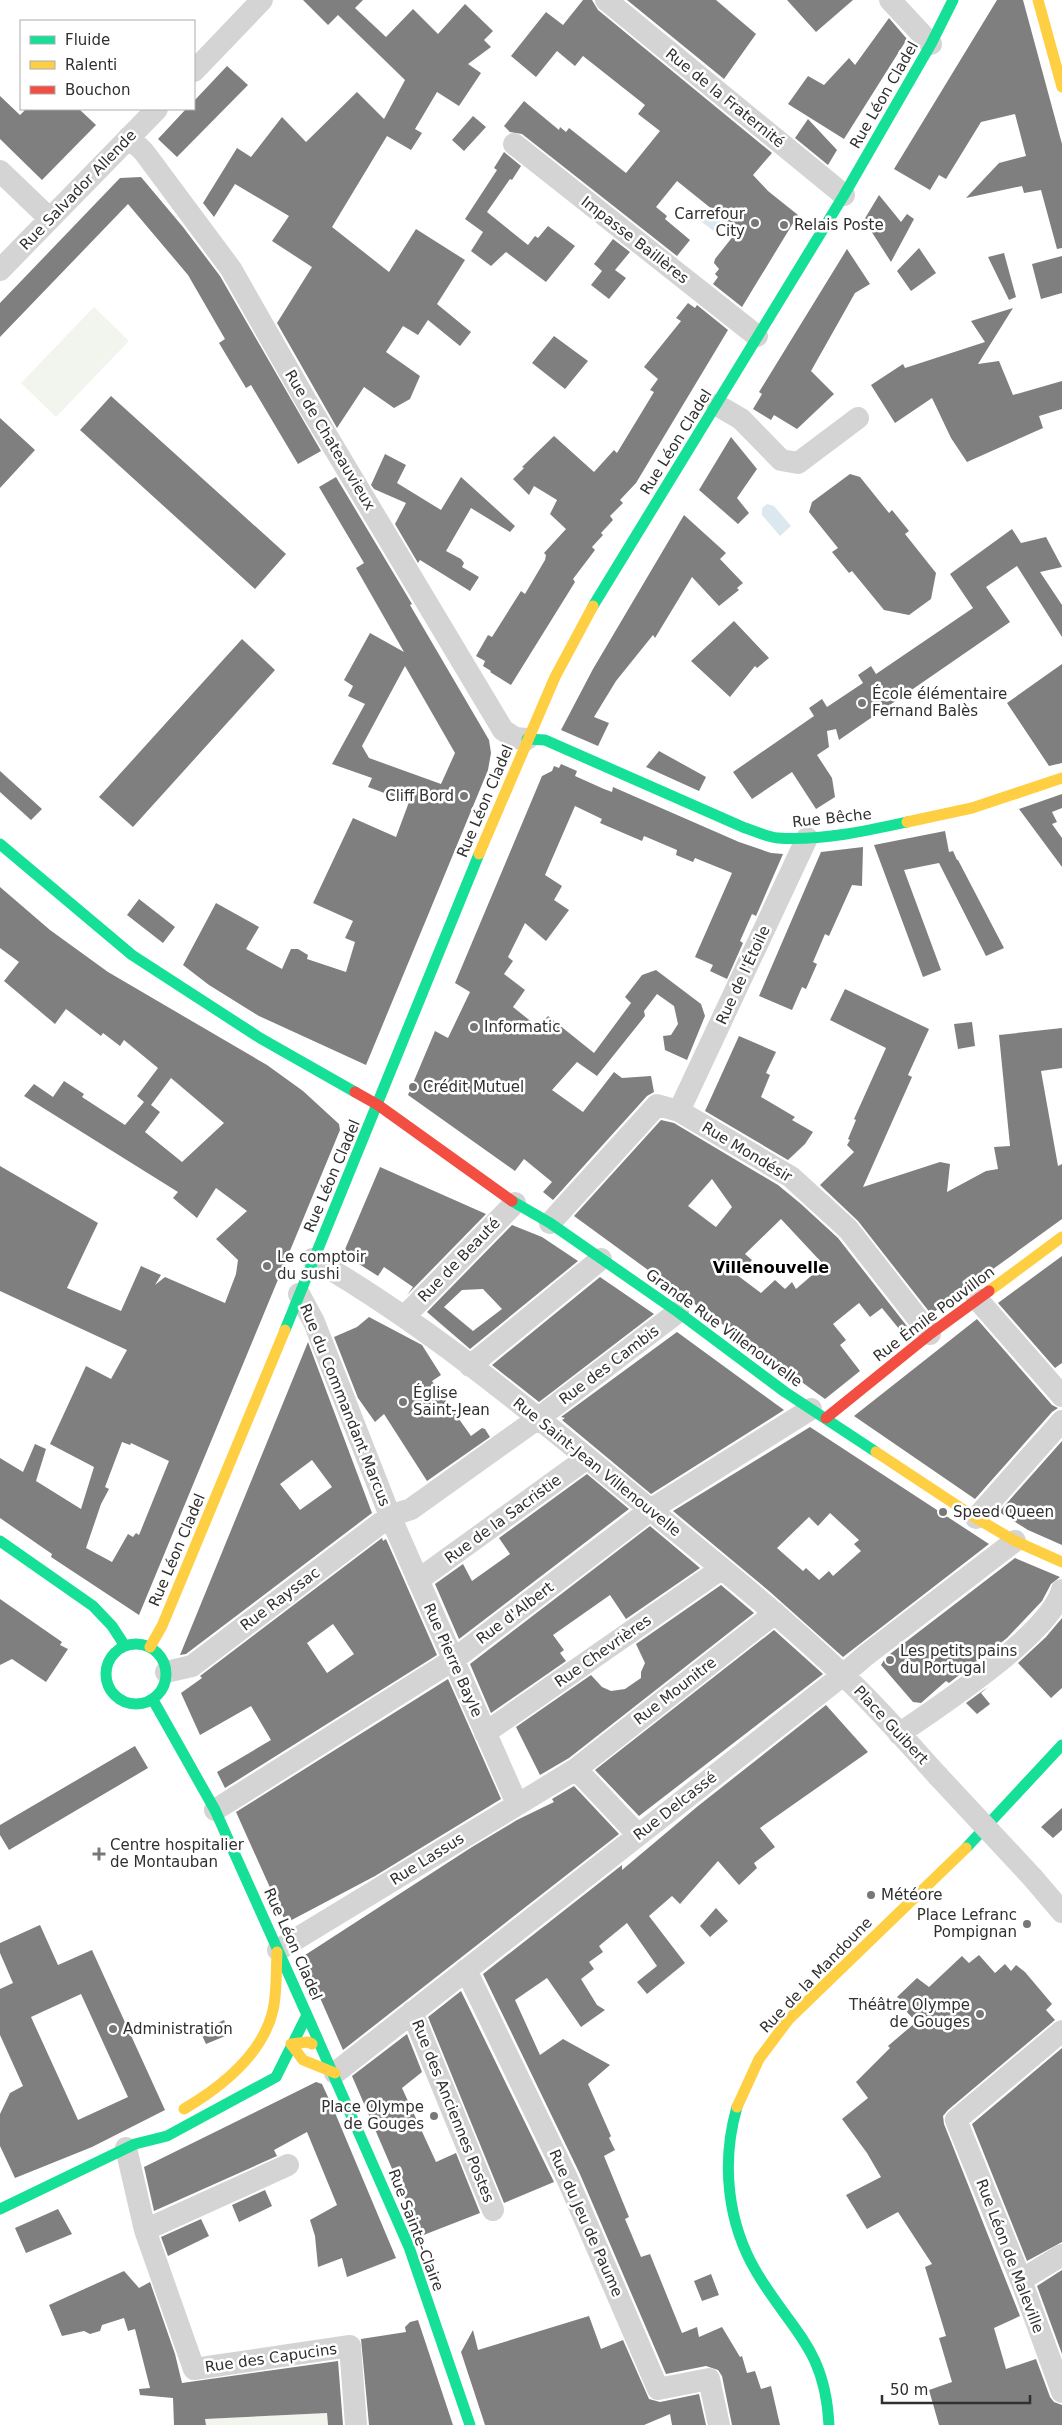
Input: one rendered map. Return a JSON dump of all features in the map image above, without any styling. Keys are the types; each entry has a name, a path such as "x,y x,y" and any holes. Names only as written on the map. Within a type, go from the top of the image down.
{"main road":[{"name":"Rue Léon Cladel","path":"150,1647 162,1626 313,1258 378,1106 527,739 555,677 594,606 844,195 931,44 953,0"},
{"name":"Rue Léon Cladel","path":"946,15 962,0"},
{"path":"1038,0 1062,88"},
{"name":"Rue Bêche","path":"527,739 545,740 745,828 776,838 807,838 925,820 972,808 1062,778"},
{"name":"Grande Rue Villenouvelle","path":"0,844 132,955 260,1038 378,1106 515,1204 550,1224 678,1312 818,1414 976,1518 1015,1541 1062,1562"},
{"name":"Rue Émile Pouvillon","path":"818,1414 1062,1237"},
{"path":"0,1542 93,1606 112,1626 125,1646"},
{"path":"138,1644 150,1647 161,1658 166,1672 162,1690 152,1700 136,1705 126,1703 116,1697 109,1688 106,1678 106,1666 111,1656 125,1646 138,1644"},
{"name":"Rue Léon Cladel","path":"152,1700 215,1810 324,2050"},
{"name":"Rue de la Mandoune","path":"829,2425 828,2404 817,2361 785,2308 764,2282 743,2243 732,2206 727,2174 733,2121 752,2071 771,2040 816,1992 967,1847 1062,1745"},
{"name":"Rue de la Mandoune","path":"967,1847 1004,1818 1062,1763"},
{"path":"276,2077 279,2038 273,2011 278,1950"},
{"name":"Rue Léon Cladel","path":"279,2038 308,2015"},
{"path":"279,2038 303,2060 335,2073"},
{"path":"176,2113 200,2100 244,2061 279,2038 308,2042 324,2050"},
{"name":"Rue Sainte-Claire","path":"324,2050 409,2247 470,2425"},
{"path":"0,2209 130,2146 167,2136 276,2077 303,2060"},
{"path":"130,2146 154,2127"}],"street":[{"path":"195,69 262,0"},
{"name":"Rue de la Fraternité","path":"606,0 844,195"},
{"path":"890,0 931,44"},
{"name":"Rue Salvador Allende","path":"0,270 156,110"},
{"name":"Rue de Chateauvieux","path":"130,137 144,152 231,269 503,730 515,738 527,739"},
{"name":"Impasse Baillères","path":"514,144 757,336"},
{"path":"0,171 50,219"},
{"path":"717,405 741,419 781,460 798,463 858,418"},
{"name":"Rue de l'Étoile","path":"679,1111 807,838"},
{"name":"Rue Mondésir","path":"550,1224 656,1105 679,1111 791,1176 848,1229 930,1334"},
{"name":"Rue de Beauté","path":"404,1317 515,1204"},
{"name":"Rue Saint-Jean Villenouvelle","path":"313,1258 362,1287 539,1418 721,1568 843,1675"},
{"path":"470,1366 601,1259"},
{"name":"Rue du Commandant Marcus","path":"299,1294 314,1322 390,1516"},
{"path":"978,1299 1058,1385"},
{"name":"Rue des Cambis","path":"390,1516 411,1509 539,1418 678,1312"},
{"name":"Rue d'Albert","path":"215,1810 452,1660 650,1510 818,1414"},
{"path":"976,1518 1062,1421"},
{"name":"Rue de la Sacristie","path":"418,1580 587,1458"},
{"name":"Rue Pierre Bayle","path":"390,1516 517,1804"},
{"name":"Rue Rayssac","path":"166,1672 192,1666 390,1516"},
{"name":"Rue Delcassé","path":"335,2073 865,1656 1015,1541"},
{"name":"Rue Chevrières","path":"485,1733 721,1568"},
{"path":"899,1734 986,1673 1022,1641 1058,1604 1062,1590"},
{"name":"Rue Mounitre","path":"576,1770 774,1613"},
{"name":"Place Guibert","path":"843,1675 1033,1878 1062,1912"},
{"path":"576,1770 638,1835"},
{"name":"Rue Lassus","path":"278,1950 576,1770"},
{"name":"Rue du Jeu de Paume","path":"466,1970 567,2178 658,2389 709,2379 719,2425"},
{"name":"Rue des Anciennes Postes","path":"412,2012 493,2210"},
{"name":"Rue Léon de Maleville","path":"1062,2031 956,2120 1021,2280 1062,2392"},
{"name":"Rue des Capucins","path":"130,2146 145,2230 194,2369 350,2346 356,2425"},
{"path":"145,2230 288,2166"},
{"path":"1021,2280 1062,2255"}],"shaded area":[{"path":"702,207 722,223 721,232 715,232 695,217"},
{"path":"94,307 129,341 56,417 21,383"},
{"path":"767,504 774,506 791,526 780,536 762,515 762,508"},
{"path":"327,2413 328,2425 206,2425 205,2419"}],"building":[{"path":"303,0 363,0 355,8 386,37 413,9 438,34 465,4 493,31 484,40 491,47 468,64 481,73 459,106 437,92 415,129 422,133 411,150 387,136 332,227 389,272 416,229 465,260 437,304 471,332 460,346 428,320 418,335 403,326 386,352 420,376 410,399 394,408 364,387 337,428 277,323 312,267 272,241 289,216 235,184 214,217 203,203 237,148 251,157 282,117 306,142 357,92 384,119 405,80 338,15 328,25"},
{"path":"583,0 592,0 598,10 772,153 753,175 768,191 798,215 742,307 713,284 718,277 715,274 719,269 714,263 715,259 738,230 677,181 656,207 667,216 665,219 690,240 677,256 522,134 510,132 504,126 524,101 559,130 560,127 566,132 569,128 626,173 660,131 638,114 645,105 583,56 575,66 557,51 536,77 511,56 546,12 563,25"},
{"path":"627,0 716,0 756,34 724,79"},
{"path":"787,0 853,0 816,32"},
{"path":"997,0 1023,0 1062,144 1062,248 1057,249 1041,190 1024,193 1022,186 966,198 999,163 1026,156 1015,114 981,122 946,179 939,175 930,190 894,169"},
{"path":"889,18 907,39 844,139 788,104 808,76 824,85 849,58 855,65"},
{"path":"227,66 248,85 177,157 158,139 185,110 195,110 195,100"},
{"path":"0,96 20,115 25,110 80,110 96,125 42,180 0,139"},
{"path":"473,116 486,127 464,151 452,140"},
{"path":"808,119 837,150 828,165 795,138"},
{"path":"504,152 521,166 487,212 528,245 535,236 538,238 548,226 575,246 546,282 506,252 491,266 471,251 483,232 465,219 497,170 494,168"},
{"path":"141,177 183,227 220,276 321,451 298,464 251,385 246,388 219,343 225,339 188,275 128,204 0,337 0,303 120,178"},
{"path":"879,195 901,222 907,214 914,219 891,262 864,220"},
{"path":"613,239 630,252 615,270 626,278 609,299 591,285 602,271 594,264"},
{"path":"919,248 936,273 911,291 897,271"},
{"path":"847,249 870,284 855,293 811,371 834,394 797,429 774,415 771,420 753,409 762,394 759,392"},
{"path":"1004,253 1016,297 1009,300 988,257"},
{"path":"1062,256 1062,293 1041,299 1032,264"},
{"path":"688,303 695,308 697,305 728,330 636,483 620,500 623,503 610,516 613,520 592,547 595,550 573,579 575,582 511,685 490,672 483,666 485,661 476,656 488,635 492,637 521,591 525,594 545,560 546,555 544,553 566,529 550,514 557,500 534,486 529,495 513,479 524,468 522,467 554,436 594,472 614,450 617,453 654,392 650,390 658,379 644,367 681,321 676,318"},
{"path":"1013,308 978,364 999,361 1013,395 1062,381 1062,409 1039,416 1043,428 967,462 951,438 932,398 895,423 871,385 903,364 905,368 985,342 971,321"},
{"path":"554,336 588,361 565,389 532,363"},
{"path":"111,396 286,554 255,589 80,430"},
{"path":"0,418 35,450 0,488"},
{"path":"731,437 757,469 737,498 749,513 738,524 699,490"},
{"path":"385,454 406,465 397,483 441,510 461,477 515,526 510,532 471,508 446,551 461,559 464,563 462,567 479,577 470,591 420,560 418,563 395,524 406,503 374,489 371,485"},
{"path":"850,474 860,477 889,513 892,510 909,531 905,534 936,573 931,599 909,615 884,610 852,571 849,573 832,552 838,548 809,512 812,502"},
{"path":"336,477 412,604 410,605 489,740 491,753 488,770 366,1065 259,1016 209,985 183,965 216,903 259,927 246,949 282,969 291,949 298,949 308,955 307,959 346,972 355,942 345,938 353,921 313,903 353,818 396,837 409,802 368,787 372,778 332,764 365,704 348,696 353,686 344,680 370,633 404,652 356,568 364,563 319,487","holes":["405,666 455,753 441,784 369,758 362,746"]},
{"path":"684,515 726,553 720,559 743,583 737,588 739,590 719,606 692,577 655,638 653,635 616,681 594,717 609,723 598,746 561,730 593,669"},
{"path":"1012,529 1021,543 1046,537 1062,567 1040,572 1062,605 1062,637 1017,566 986,587 1010,622 839,740 836,729 827,731 829,747 817,755 832,778 835,797 816,809 792,772 752,799 733,772 814,716 809,708 822,699 827,707 863,683 858,675 871,666 876,674 973,608 950,574"},
{"path":"734,621 769,658 757,668 755,666 730,697 691,661"},
{"path":"242,639 275,670 133,827 99,797"},
{"path":"1062,664 1062,763 1049,766 1007,703"},
{"path":"659,751 706,777 699,791 646,767"},
{"path":"561,764 577,771 575,776 604,789 612,792 613,787 739,842 771,853 783,854 756,916 752,914 740,941 743,943 727,979 710,971 713,965 695,957 732,873 695,858 693,862 676,855 677,850 644,836 642,841 600,823 602,819 575,806 545,875 562,886 554,900 569,910 546,941 525,923 508,957 513,961 504,974 525,990 513,1007 538,1027 548,1016 594,1053 631,1003 625,997 642,975 656,970 701,1004 705,1016 687,1060 665,1050 663,1036 671,1035 678,1024 674,1006 657,994 644,1011 645,1016 597,1076 577,1062 552,1090 583,1112 614,1072 622,1078 651,1076 654,1092 647,1096 553,1200 543,1192 552,1182 524,1159 515,1171 408,1095 435,1031 448,1038 470,992 455,983 542,776 552,771 554,766 559,768"},
{"path":"0,771 42,809 31,820 0,792"},
{"path":"1062,794 1062,808 1052,812 1057,822 1052,824 1062,838 1062,867 1019,809"},
{"path":"945,831 949,852 953,851 1004,948 986,956 939,863 904,870 941,970 923,977 874,845"},
{"path":"863,847 862,886 852,885 829,936 825,934 813,962 817,964 806,989 802,987 792,1010 759,996 821,852"},
{"path":"0,887 50,930 108,972 267,1065 303,1091 339,1124 340,1130 139,1615 51,1557 52,1554 0,1518 0,1458 23,1472 35,1444 46,1449 36,1481 81,1509 94,1467 50,1444 86,1366 111,1379 127,1350 0,1291 0,1166 98,1223 67,1288 121,1311 141,1266 161,1275 155,1285 165,1277 225,1303 236,1274 238,1260 216,1239 247,1211 216,1188 197,1218 173,1198 178,1192 24,1096 34,1084 53,1097 64,1081 84,1094 82,1097 125,1125 144,1102 137,1096 158,1068 124,1040 120,1046 103,1033 101,1036 66,1009 55,1024 4,981 19,962 0,948","holes":["171,1078 224,1123 182,1162 145,1132 160,1112 151,1105","122,1442 130,1445 131,1443 169,1461 139,1535 136,1533 133,1537 128,1534 112,1562 86,1548 101,1504 109,1489 105,1487"]},
{"path":"139,899 175,927 163,943 127,915"},
{"path":"845,989 929,1029 908,1075 912,1077 863,1187 940,1162 950,1164 947,1192 986,1171 998,1169 994,1147 1010,1146 999,1035 1062,1028 1062,1068 1041,1071 1058,1166 1062,1164 1062,1219 931,1314 858,1221 820,1185 854,1152 847,1145 856,1120 854,1119 886,1048 830,1020"},
{"path":"972,1022 975,1046 958,1049 954,1024"},
{"path":"739,1036 776,1052 766,1073 770,1075 761,1097 795,1117 792,1120 813,1132 805,1144 788,1160 705,1111"},
{"path":"661,1120 674,1123 778,1185 801,1204 838,1238 910,1330 904,1335 882,1308 870,1317 859,1303 833,1324 846,1340 840,1345 860,1371 825,1399 574,1216","holes":["712,1179 732,1207 716,1227 688,1206","781,1219 824,1265 796,1289 792,1282 785,1289 775,1280 761,1293 737,1275 752,1260 745,1254"]},
{"path":"380,1167 486,1214 407,1295 413,1287 384,1267 378,1276 343,1254"},
{"path":"512,1225 542,1237 578,1261 470,1349 427,1312","holes":["483,1289 502,1309 473,1331 444,1307 462,1290"]},
{"path":"1062,1256 1062,1363 1055,1368 998,1303"},
{"path":"600,1277 654,1314 539,1402 492,1365"},
{"name":"Église Saint-Jean","path":"369,1317 422,1345 441,1375 432,1381 471,1436 482,1428 485,1429 490,1437 427,1481 384,1414 375,1422 358,1398 334,1337 357,1327"},
{"path":"977,1319 1052,1405 1058,1408 1052,1412 975,1499 854,1416"},
{"path":"677,1332 784,1410 651,1494 562,1420 565,1418 561,1417"},
{"path":"308,1342 372,1513 186,1654 180,1655","holes":["312,1460 332,1487 300,1510 280,1484"]},
{"path":"810,1427 989,1544 843,1657 769,1591 673,1511","holes":["830,1513 859,1540 854,1544 861,1551 833,1576 829,1571 819,1580 806,1568 803,1571 777,1548 809,1517 818,1526"]},
{"path":"1062,1441 1062,1545 1028,1530 999,1512"},
{"path":"587,1474 629,1509 459,1639 435,1584 463,1564 472,1581 510,1554 499,1538"},
{"path":"650,1526 700,1568 626,1619 610,1595 553,1635 564,1650 560,1653 566,1661 491,1713 470,1664"},
{"path":"382,1538 383,1541 386,1539 437,1655 225,1788 217,1772 271,1740 251,1706 200,1735 181,1693 202,1678 200,1676","holes":["333,1624 354,1654 327,1673 307,1643"]},
{"path":"1015,1558 1060,1577 1051,1584 1042,1601 1007,1638 949,1683 946,1681 921,1703 913,1702 881,1665 886,1657"},
{"path":"721,1585 754,1613 569,1758 540,1775 516,1727 591,1675 602,1687 611,1691 625,1689 641,1678 641,1672 645,1663 636,1644"},
{"path":"0,1599 62,1642 60,1645 68,1649 46,1682 12,1659 0,1665"},
{"path":"1062,1618 1062,1688 1051,1698 1018,1663 1046,1637"},
{"path":"774,1630 823,1674 639,1816 595,1770"},
{"path":"448,1679 501,1799 375,1876 286,1923 236,1812"},
{"path":"988,1687 981,1693 990,1704 977,1714 966,1703"},
{"path":"826,1705 868,1752 760,1828 775,1847 754,1863 757,1868 739,1885 718,1861 680,1904 672,1896 649,1916 685,1963 647,1994 637,1982 657,1966 627,1923 599,1946 603,1952 589,1962 594,1969 581,1979 597,2005 605,2010 581,2027 547,1978 515,2000 540,2055 563,2039 610,2065 588,2084 611,2136 609,2138 615,2150 604,2156 629,2217 625,2219 641,2257 650,2254 682,2333 697,2327 699,2337 722,2327 740,2357 742,2356 747,2373 755,2371 761,2389 771,2386 780,2425 732,2425 722,2376 718,2370 706,2366 666,2374 579,2172 483,1974 622,1865 622,1870 698,1806"},
{"path":"135,1746 148,1768 9,1850 0,1835 0,1825"},
{"path":"574,1786 619,1834 343,2050 302,1957 472,1847 517,1820 554,1802 552,1799"},
{"path":"1062,1808 1062,1830 1053,1838 1041,1827"},
{"path":"716,1908 728,1921 710,1937 700,1926"},
{"path":"40,1925 58,1965 92,1950 165,2110 92,2147 15,2178 0,2146 0,2114 10,2093 23,2086 0,2035 0,1989 13,1983 0,1953 0,1943","holes":["81,1994 128,2097 78,2120 31,2017"]},
{"path":"979,1955 995,1973 1005,1964 1011,1971 1016,1965 1025,1972 1052,2004 1046,2010 1055,2020 948,2110 943,2116 944,2124 1020,2316 994,2328 1006,2369 1036,2359 1050,2397 1054,2402 1062,2405 1062,2425 939,2425 929,2390 952,2382 939,2338 946,2336 925,2267 932,2264 898,2212 867,2229 846,2195 881,2177 867,2153 842,2119 868,2098 856,2082 890,2048 888,2046 916,2022 897,2001 899,1999 897,1997 917,1978 929,1987 962,1956 969,1963"},
{"path":"461,1991 554,2182 504,2203 428,2017"},
{"path":"224,2020 230,2034 206,2044 200,2031"},
{"path":"407,2034 422,2072 402,2088 436,2162 456,2153 480,2213 421,2236 352,2076"},
{"path":"1062,2048 1062,2242 1027,2261 972,2124"},
{"path":"316,2082 322,2084 333,2108 396,2258 347,2277 342,2258 318,2267 315,2236 310,2220 337,2205 307,2132 274,2150 277,2156 154,2211 144,2167"},
{"path":"265,2190 272,2206 239,2222 232,2205"},
{"path":"58,2209 72,2234 26,2253 15,2228"},
{"path":"201,2219 209,2236 168,2256 161,2237"},
{"path":"1062,2270 1062,2354 1037,2286"},
{"path":"124,2271 139,2288 150,2282 175,2354 182,2383 338,2361 343,2425 328,2425 327,2413 205,2419 206,2425 174,2425 173,2398 140,2395 139,2389 150,2388 135,2329 128,2331 124,2318 102,2325 100,2331 90,2334 84,2331 62,2336 49,2305"},
{"path":"711,2274 719,2295 702,2301 694,2281"},
{"path":"589,2316 601,2349 623,2340 649,2399 660,2402 699,2394 706,2425 672,2425 670,2414 644,2425 485,2425 461,2352 473,2330 478,2350"},
{"path":"418,2320 453,2425 369,2425 361,2339 406,2332 405,2327 410,2322"}],"traffic: fast":[{"path":"593,606 844,195 931,44 953,0"},
{"path":"527,739 545,740 745,828 774,837 794,839 826,837 907,822"},
{"path":"0,844 132,955 260,1038 355,1092"},
{"path":"285,1330 479,854"},
{"path":"512,1201 550,1223 678,1312 785,1392 876,1452"},
{"path":"0,1541 93,1606 112,1626 125,1646"},
{"path":"130,1644 142,1644 153,1649 161,1657 166,1668 166,1674 164,1686 153,1699 142,1704 130,1704 119,1699 111,1691 106,1680 106,1668 111,1657 119,1649 130,1644"},
{"path":"0,2209 135,2144 167,2136 276,2077 307,2015 215,1810 153,1700"},
{"path":"966,1848 1062,1745"},
{"path":"307,2015 409,2247 470,2425"},
{"path":"737,2107 729,2149 728,2171 733,2213 739,2234 757,2273 795,2327 814,2359 821,2377 829,2425"}],"traffic: slow":[{"path":"1038,0 1062,87"},
{"path":"479,854 555,677 593,606"},
{"path":"907,822 972,808 1062,778"},
{"path":"989,1291 1062,1237"},
{"path":"150,1647 162,1626 285,1330"},
{"path":"876,1452 976,1518 1015,1541 1062,1562"},
{"path":"737,2107 759,2059 789,2019 966,1848"},
{"path":"184,2109 226,2080 239,2068 260,2041 268,2026 273,2010 276,1989 277,1952"},
{"path":"312,2044 308,2042 291,2044 303,2060 335,2073"}],"traffic: jam":[{"path":"355,1092 378,1105 512,1201"},
{"path":"826,1418 930,1334 989,1291"}],"place":[{"name":"Carrefour City","path":"755,223"},
{"name":"Relais Poste","path":"784,225"},
{"name":"École élémentaire Fernand Balès","path":"862,703"},
{"name":"Cliff Bord","path":"464,796"},
{"name":"Informatic","path":"474,1027"},
{"name":"Crédit Mutuel","path":"413,1087"},
{"name":"Le comptoir du sushi","path":"267,1266"},
{"name":"Église Saint-Jean","path":"403,1402"},
{"name":"Speed Queen","path":"943,1512"},
{"name":"Les petits pains du Portugal","path":"890,1660"},
{"name":"Centre hospitalier de Montauban","path":"99,1854"},
{"name":"Météore","path":"871,1895"},
{"name":"Place Lefranc Pompignan","path":"1027,1924"},
{"name":"Théâtre Olympe de Gouges","path":"980,2014"},
{"name":"Administration","path":"113,2029"},
{"name":"Place Olympe de Gouges","path":"434,2116"}],"district":[{"name":"Villenouvelle","path":"771,1267"}]}
